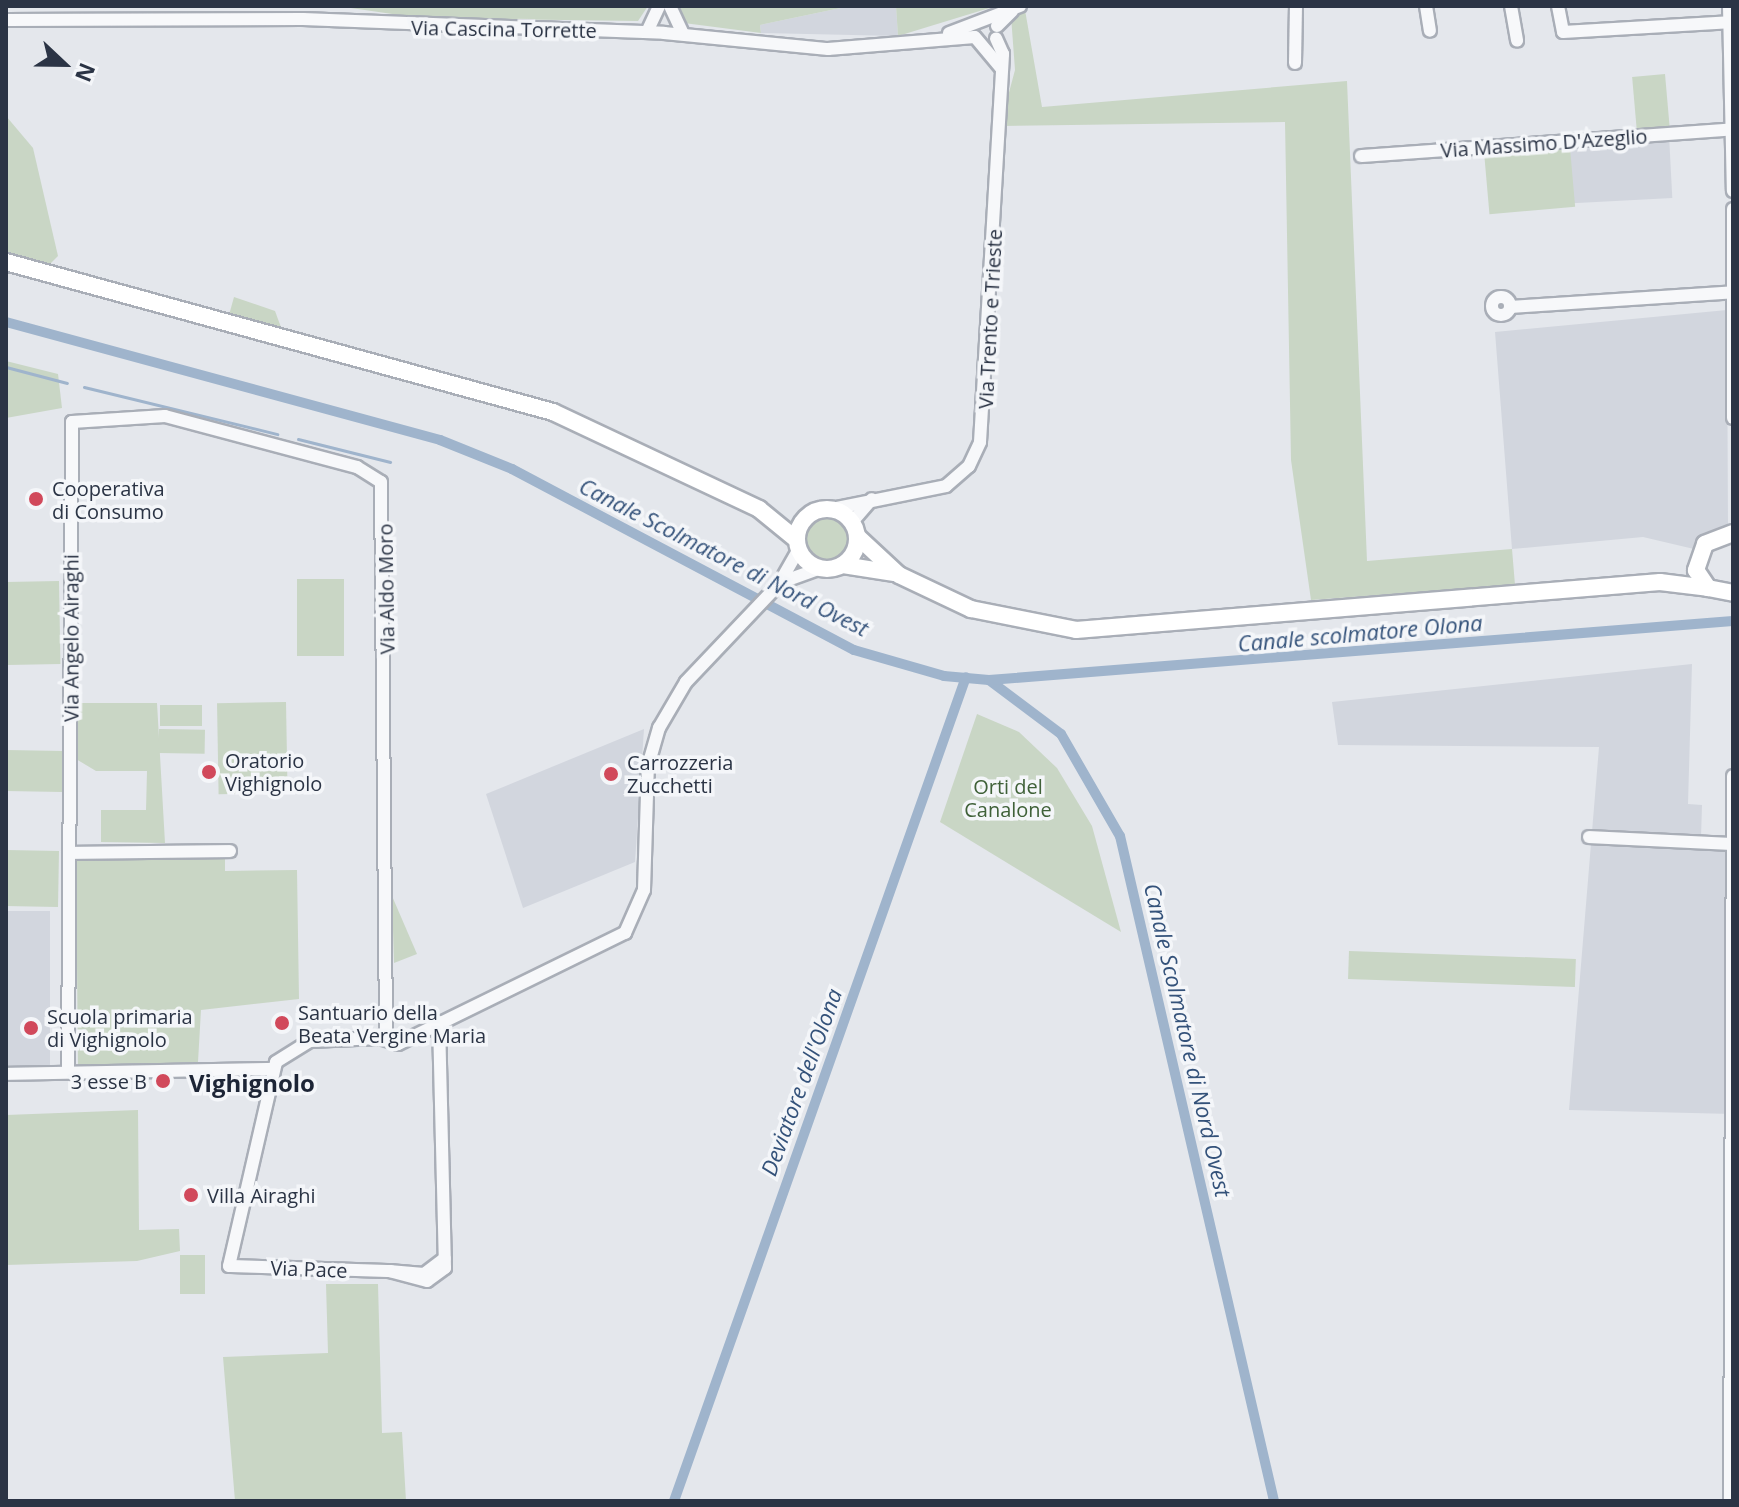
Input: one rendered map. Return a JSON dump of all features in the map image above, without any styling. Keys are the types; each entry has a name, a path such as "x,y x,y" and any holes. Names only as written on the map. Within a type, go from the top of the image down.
{"main road":[{"path":"6,262 553,412 759,509 821,568 843,565 899,575 1001,619 1076,630 1660,582 1733,593"},
{"path":"759,509 810,514 832,509 899,575"},
{"path":"798,544 810,514"},
{"path":"843,565 855,529"},
{"path":"1660,582 1696,558 1716,537 1733,533"},
{"path":"1696,558 1708,588"}],"street":[{"path":"647,32 659,6"},
{"path":"670,6 683,34"},
{"path":"1295,63 1296,6"},
{"path":"1426,6 1430,31"},
{"path":"1511,6 1517,40"},
{"path":"1558,6 1563,32 1729,22"},
{"path":"1729,6 1731,100 1728,130 1733,191"},
{"path":"986,31 1017,7"},
{"name":"Via Cascina Torrette","path":"7,20 35,11 65,19 647,32 828,49 986,31"},
{"name":"Via Trento e Trieste","path":"832,509 878,495 946,486 969,466 984,428 1002,70 986,31"},
{"name":"Via Massimo D'Azeglio","path":"1361,156 1728,130"},
{"path":"1733,209 1733,418"},
{"path":"1510,307 1733,292"},
{"name":"Via Aldo Moro","path":"72,422 165,416 374,474 385,495 393,1032"},
{"name":"Via Angelo Airaghi","path":"68,1072 72,422"},
{"path":"855,529 878,495"},
{"path":"6,1074 274,1069 280,1055 305,1042 393,1032 439,1022 602,949 631,926 644,890 648,766 659,728 686,682 742,619 779,584 798,544"},
{"path":"779,584 821,568"},
{"path":"1730,1501 1733,776"},
{"path":"1589,837 1731,844"},
{"path":"69,853 230,851"},
{"name":"Via Pace","path":"274,1069 229,1266 424,1274 445,1258 439,1022"}],"shaded area":[{"path":"850,6 896,6 898,36 761,33 760,25"},
{"path":"1669,135 1672,198 1572,203 1569,140"},
{"path":"1727,310 1728,529 1694,549 1643,537 1512,549 1495,332"},
{"path":"1692,664 1688,804 1702,805 1701,838 1727,839 1733,1114 1569,1110 1599,747 1338,745 1332,702"},
{"path":"644,729 635,862 523,908 486,794"},
{"name":"Scuola primaria di Vighignolo","path":"6,911 50,911 50,1069 6,1069"}],"green space":[{"path":"337,6 648,6 638,21 420,18"},
{"path":"677,6 850,6 760,25 761,33 684,23"},
{"path":"896,6 996,6 898,36"},
{"path":"1025,10 1042,107 1347,81 1367,561 1512,549 1515,585 1311,600 1291,460 1285,122 1000,126 1015,70 1011,16"},
{"path":"1665,74 1670,128 1637,131 1632,77"},
{"path":"6,116 33,148 58,256 50,264 6,253"},
{"path":"1570,148 1575,207 1489,214 1484,155"},
{"path":"234,297 275,311 282,330 229,315"},
{"path":"6,361 58,374 62,408 6,418"},
{"path":"827,517 842,524 849,539 842,554 827,561 812,554 805,539 812,524"},
{"path":"297,579 344,579 344,656 297,656"},
{"path":"59,581 60,664 7,665 6,582"},
{"path":"286,702 288,793 219,794 217,703"},
{"path":"76,703 157,703 165,843 101,842 101,810 146,810 147,771 96,771 76,759"},
{"path":"160,705 202,705 202,726 160,726"},
{"name":"Orti del Canalone","path":"977,714 1019,732 1057,768 1092,826 1121,932 940,822"},
{"path":"159,729 205,730 205,754 159,753"},
{"path":"6,750 63,751 62,792 6,791"},
{"path":"6,850 59,851 58,907 6,906"},
{"path":"225,855 225,871 297,870 299,999 201,1010 198,1062 78,1067 76,858"},
{"path":"392,896 417,954 394,963"},
{"path":"1349,951 1576,959 1575,987 1348,979"},
{"path":"138,1110 139,1230 179,1229 180,1251 137,1261 6,1265 6,1115"},
{"path":"180,1255 205,1255 205,1294 180,1294"},
{"path":"326,1284 378,1284 382,1433 402,1432 406,1501 235,1501 223,1357 328,1353"}],"waterway":[{"name":"Canale Scolmatore di Nord Ovest","path":"6,322 440,440 512,469 854,650 944,676 989,680 1061,734 1120,836 1274,1501"},
{"path":"6,367 67,383"},
{"path":"84,387 277,434"},
{"path":"298,439 390,462"},
{"name":"Canale scolmatore Olona","path":"989,680 1733,621"},
{"name":"Deviatore dell'Olona","path":"674,1501 966,677"}],"place":[{"name":"Cooperativa di Consumo","path":"36,499"},
{"name":"Oratorio Vighignolo","path":"209,772"},
{"name":"Carrozzeria Zucchetti","path":"611,774"},
{"name":"Santuario della Beata Vergine Maria","path":"282,1023"},
{"name":"Scuola primaria di Vighignolo","path":"31,1028"},
{"name":"3 esse B","path":"163,1081"},
{"name":"Villa Airaghi","path":"191,1195"}],"district":[{"name":"Vighignolo","path":"252,1083"}]}
